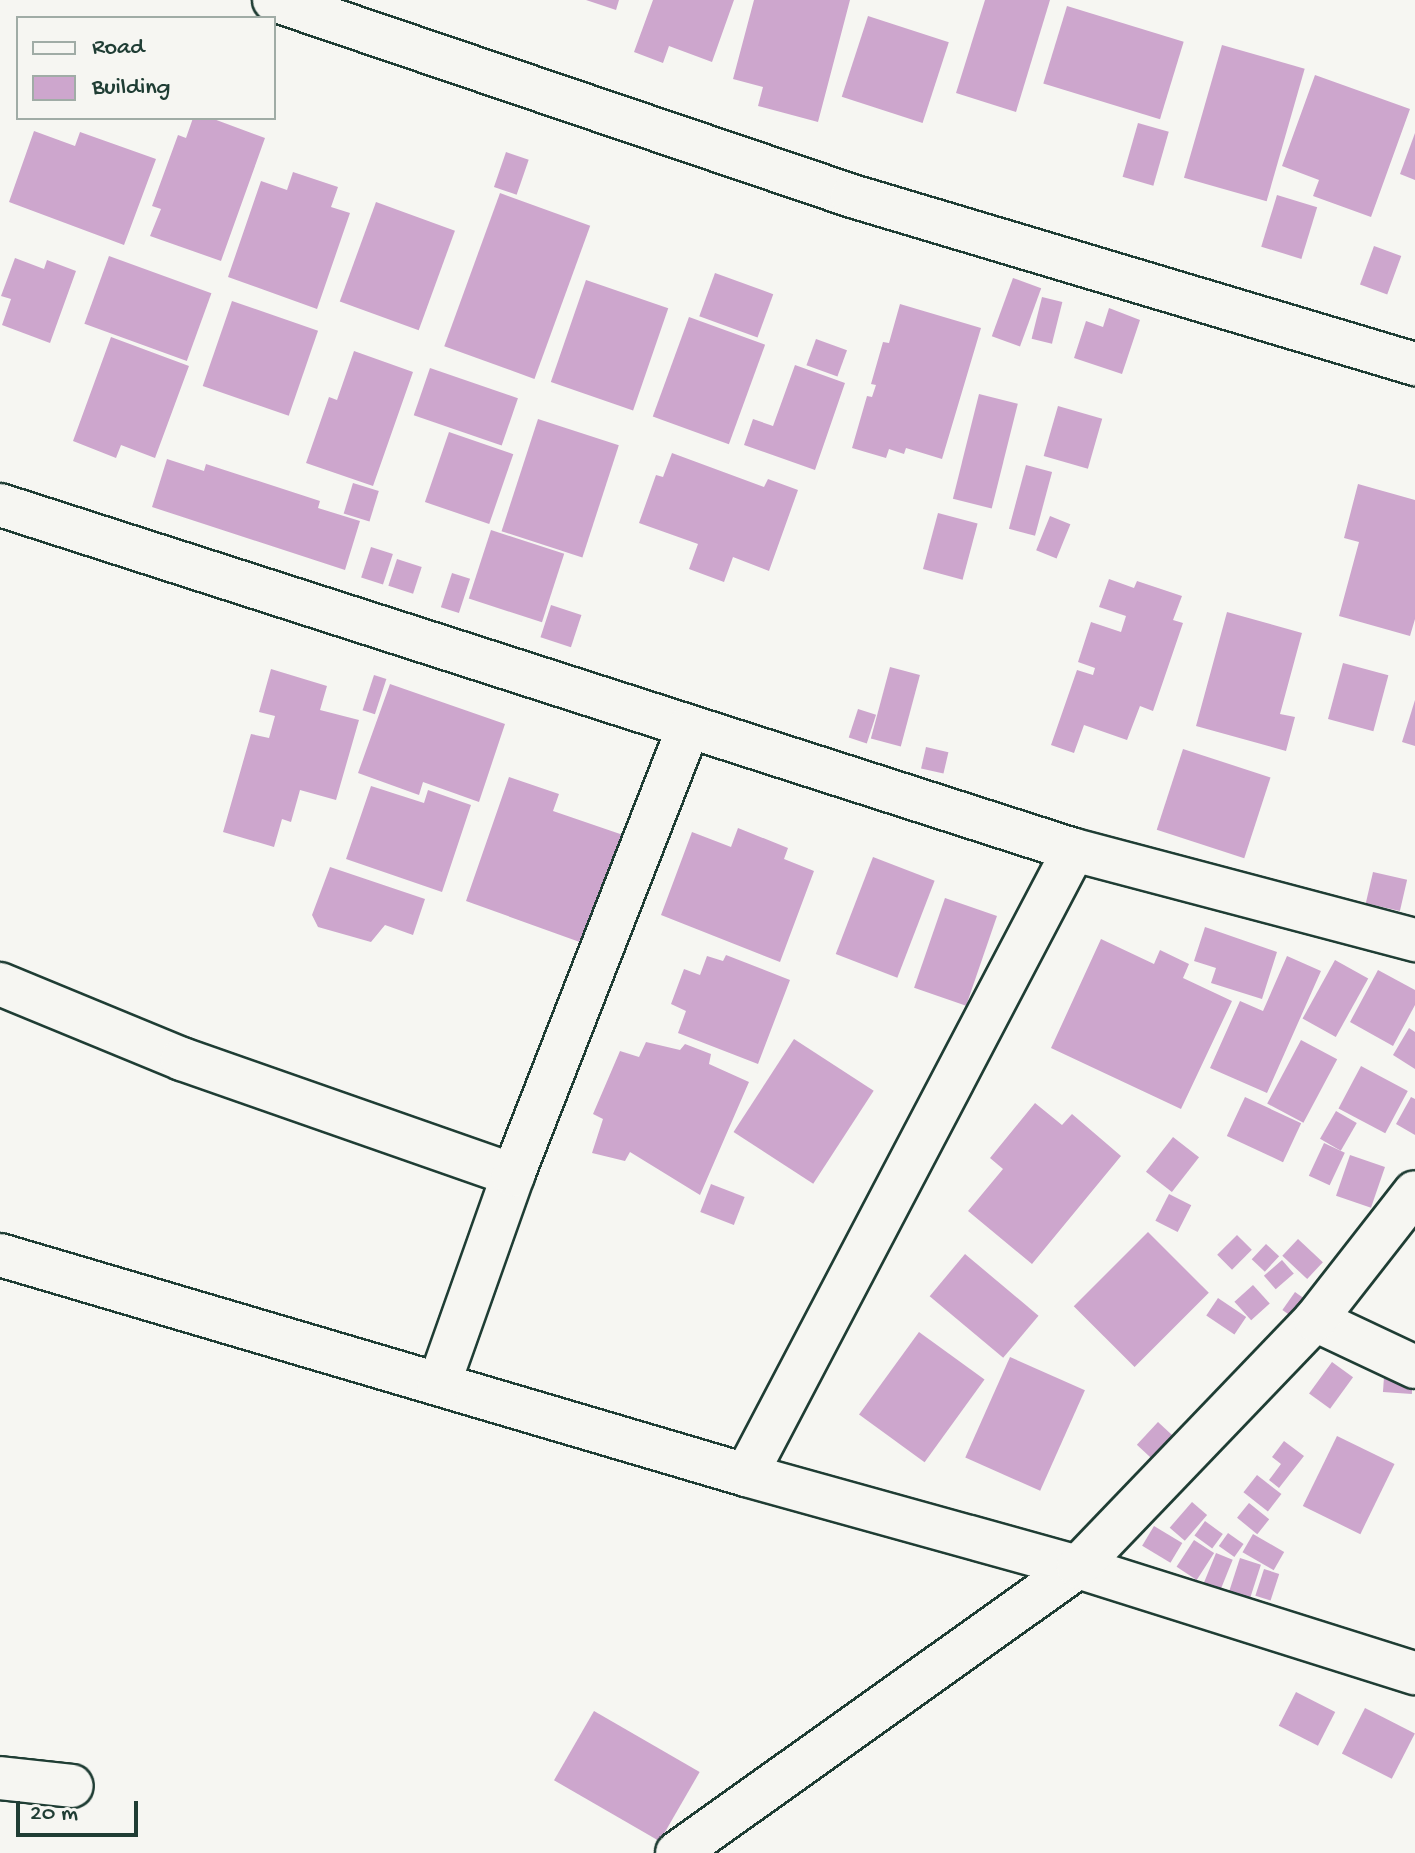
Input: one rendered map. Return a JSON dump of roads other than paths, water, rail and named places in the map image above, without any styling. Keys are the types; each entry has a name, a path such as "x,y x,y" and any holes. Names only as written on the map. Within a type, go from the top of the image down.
{"street":[{"path":"274,0 852,196 1415,364"},
{"path":"0,505 1074,850 1415,940"},
{"path":"439,1384 513,1175 689,727"},
{"path":"746,1475 1074,850"},
{"path":"0,984 182,1059 513,1175"},
{"path":"677,1853 1078,1567 1315,1320 1415,1192"},
{"path":"0,1255 746,1475 1078,1567 1415,1673"},
{"path":"1315,1320 1415,1367"},
{"path":"0,1778 72,1786"}]}
